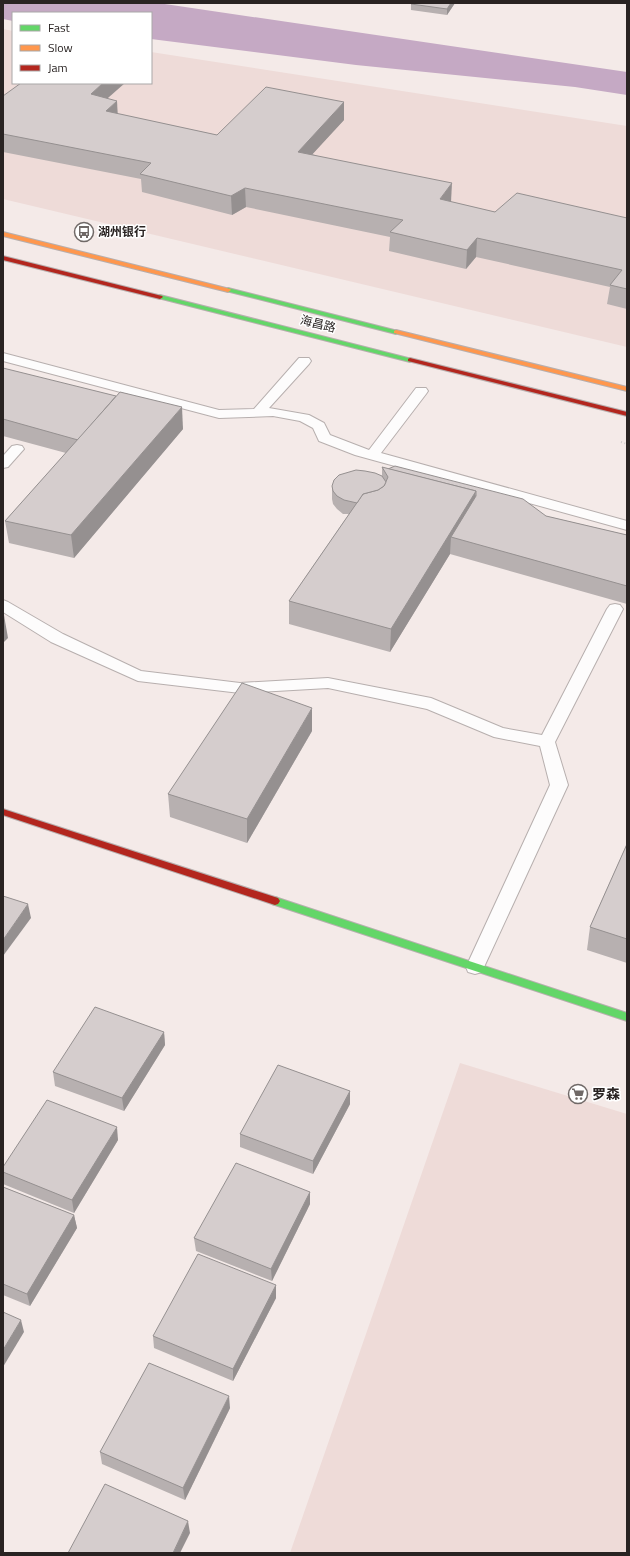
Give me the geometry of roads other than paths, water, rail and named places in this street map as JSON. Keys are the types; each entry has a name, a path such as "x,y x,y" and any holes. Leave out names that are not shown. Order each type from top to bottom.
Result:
{"main road":[{"name":"海昌路","path":"3,234 627,389"},
{"name":"海昌路","path":"3,258 627,414"},
{"path":"3,812 627,1017"}],"lane":[{"path":"3,357 219,414 273,412 304,418 319,426 324,438 372,455 627,526"},
{"path":"257,413 304,360"},
{"path":"372,455 421,390"},
{"path":"3,464 17,449"},
{"path":"3,605 57,638 138,676 240,688 328,683 431,704 500,733 547,742"},
{"path":"475,967 559,785 547,742 614,609"}],"place":[{"name":"湖州银行","path":"84,232"},
{"name":"罗森","path":"578,1094"}]}
